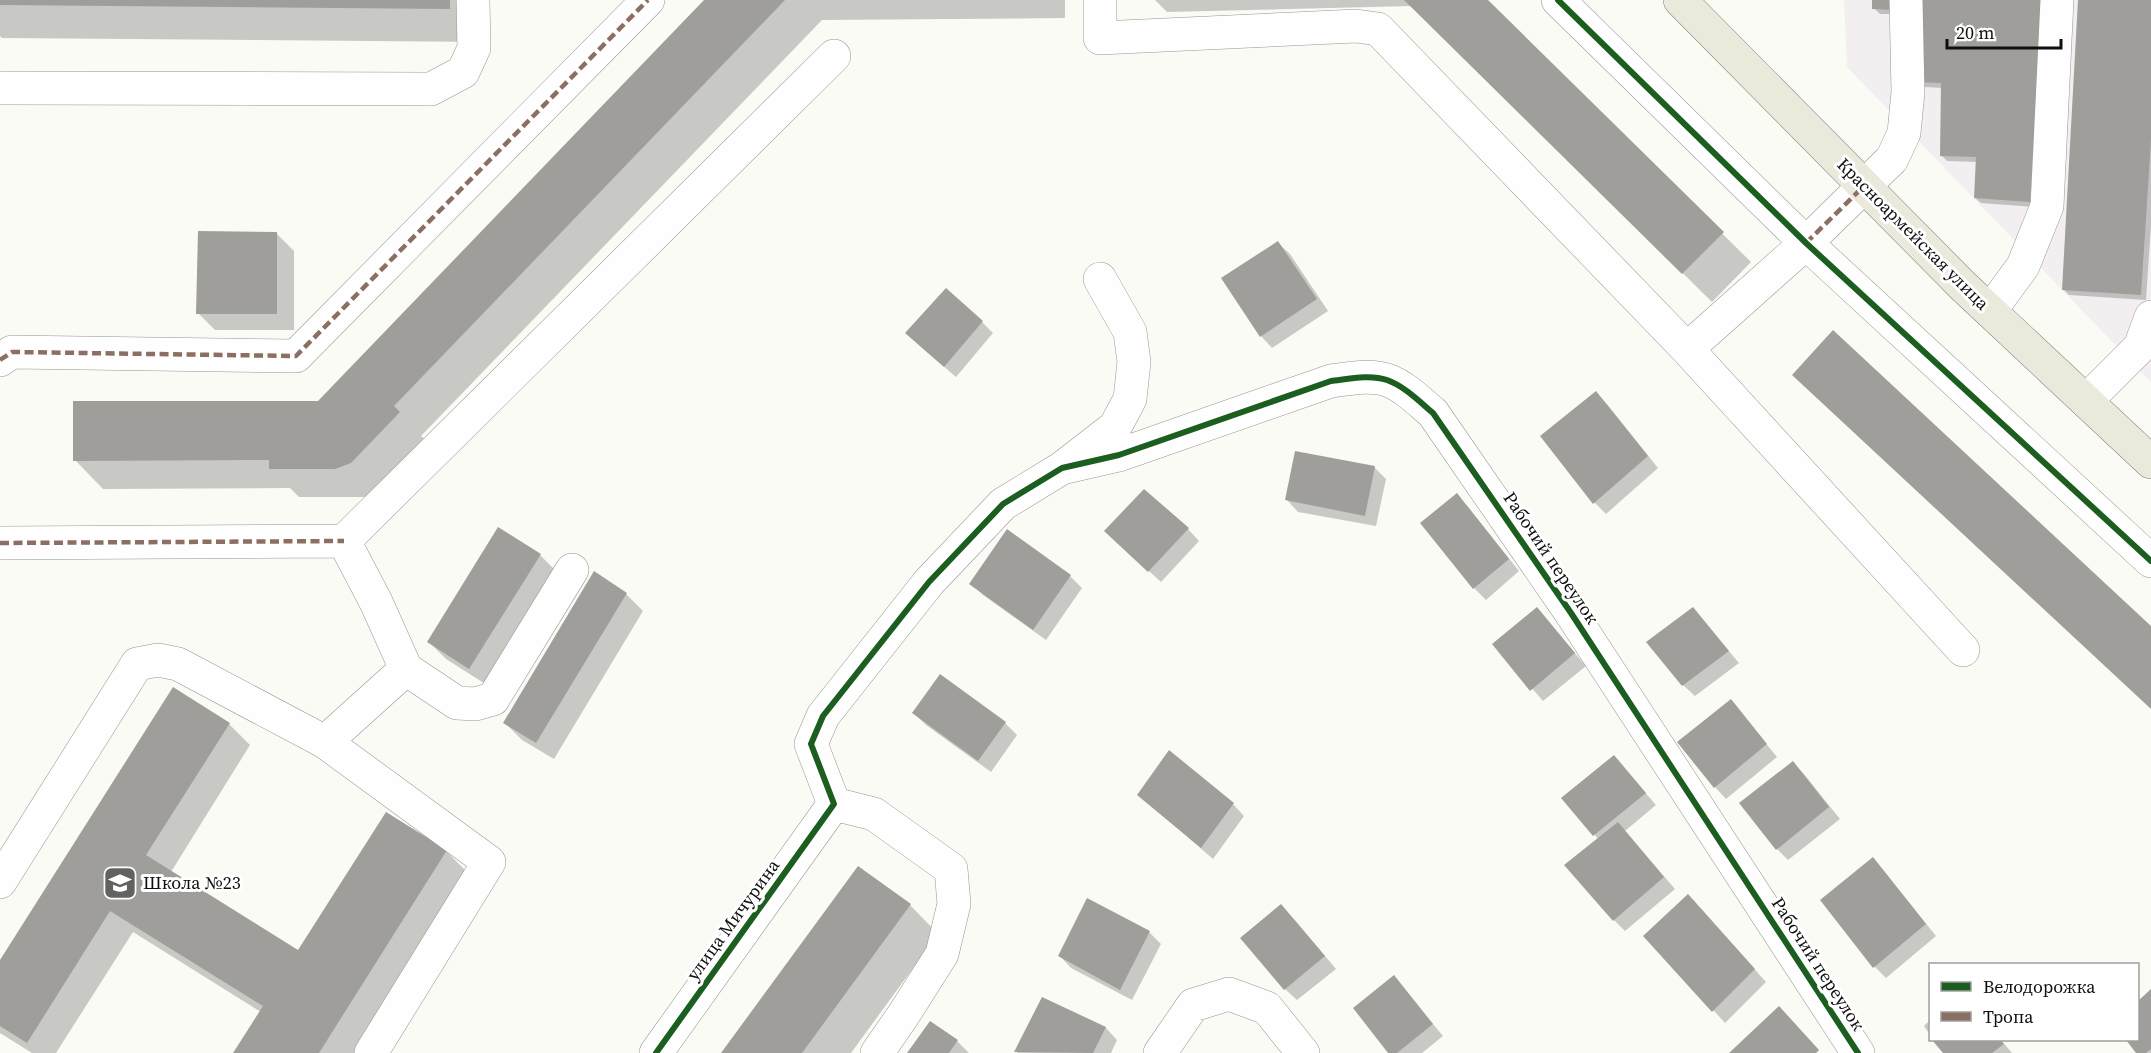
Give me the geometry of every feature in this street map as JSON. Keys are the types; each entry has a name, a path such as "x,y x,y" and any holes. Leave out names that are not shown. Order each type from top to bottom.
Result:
{"main road":[{"name":"Красноармейская улица","path":"1680,0 1990,311 2151,462"}],"street":[{"path":"0,88 431,89 463,72 474,48 473,0"},
{"path":"0,360 12,352 296,356 648,0"},
{"path":"1100,0 1100,38 1356,26 1378,29 1687,349 1963,650"},
{"path":"1558,0 1806,243 2151,561"},
{"path":"1687,349 1806,243 1892,159 1904,133 1908,92 1906,0"},
{"path":"1990,311 2023,266 2047,206 2057,0"},
{"path":"0,543 344,541 834,56"},
{"path":"877,1053 942,954 954,904 951,869 874,814 834,804 812,744 823,716 929,582 1003,504 1062,468 1115,427 1130,399 1134,362 1130,332 1100,279"},
{"path":"2086,401 2140,347 2151,317"},
{"name":"Рабочий переулок","path":"1062,468 1119,455 1331,381 1359,378 1387,380 1409,392 1433,413 1571,613 1857,1053"},
{"path":"344,541 376,602 406,669 457,703 475,704 493,699 572,570"},
{"path":"0,882 137,664 158,660 178,664 325,742 489,862 371,1053"},
{"path":"325,742 406,669"},
{"name":"улица Мичурина","path":"656,1053 834,804"},
{"path":"1160,1053 1193,1005 1229,994 1267,1008 1303,1053"}],"shaded area":[{"path":"1844,0 2151,0 2151,382 1847,67"}],"building":[{"path":"0,0 450,0 450,9 0,5"},
{"path":"704,0 785,0 394,406 400,412 351,463 335,469 269,469 269,460 73,461 73,401 318,401"},
{"path":"1404,0 1488,0 1724,232 1682,274"},
{"path":"1872,0 1895,0 1895,10 1872,9"},
{"path":"1921,0 2042,0 2030,202 1974,198 1976,157 1940,156 1941,83 1918,82"},
{"path":"2078,0 2151,0 2151,140 2141,295 2062,290"},
{"path":"198,231 277,232 277,314 196,314"},
{"path":"1278,241 1317,299 1260,337 1221,278"},
{"path":"946,288 983,321 944,367 905,333"},
{"path":"1833,330 2151,626 2151,709 1792,375"},
{"path":"1596,391 1648,456 1593,504 1540,436"},
{"path":"1295,451 1375,466 1365,516 1285,500"},
{"path":"1144,489 1189,528 1148,572 1104,531"},
{"path":"1457,493 1509,559 1473,589 1420,523"},
{"path":"498,527 541,554 469,669 427,642"},
{"path":"1007,529 1071,575 1033,630 969,584"},
{"path":"594,571 627,593 536,743 503,723"},
{"path":"1537,607 1575,653 1530,691 1492,644"},
{"path":"1693,607 1729,651 1682,686 1646,642"},
{"path":"940,674 1006,722 978,761 912,713"},
{"name":"Школа №23","path":"173,687 230,723 146,855 298,950 386,812 447,850 319,1053 233,1053 263,1006 110,911 27,1043 0,1026 0,960"},
{"path":"1731,699 1767,744 1714,788 1677,742"},
{"path":"1169,750 1234,803 1201,848 1137,795"},
{"path":"1614,755 1646,793 1593,836 1561,798"},
{"path":"1793,761 1829,807 1776,850 1739,803"},
{"path":"1618,822 1664,877 1613,921 1564,865"},
{"path":"1873,857 1926,924 1873,968 1820,900"},
{"path":"858,866 911,904 802,1053 721,1053"},
{"path":"1688,894 1755,969 1712,1012 1643,936"},
{"path":"1087,898 1150,931 1120,990 1058,956"},
{"path":"1281,904 1325,956 1284,990 1240,938"},
{"path":"1394,975 1433,1024 1397,1053 1388,1053 1353,1008"},
{"path":"2151,989 2151,1049 2146,1053 2136,1053 2127,1041 2139,1041 2139,1000"},
{"path":"1042,997 1106,1027 1093,1053 1014,1052"},
{"path":"1779,1006 1819,1050 1816,1053 1729,1053"},
{"path":"930,1021 958,1040 949,1053 907,1053"},
{"path":"1933,1041 2001,1041 2004,1044 1992,1053 1943,1053"}],"marked path":[{"path":"0,360 12,352 296,356 648,0"},
{"path":"1806,243 1864,186"},
{"path":"0,543 344,541"}],"cycle path":[{"path":"1558,0 1806,243 2151,561"},
{"path":"656,1053 834,804 811,744 823,716 929,582 1003,504 1062,468 1119,455 1331,381 1366,377 1380,378 1399,386 1433,413 1571,613 1858,1053"}],"place":[{"name":"Школа №23","path":"120,883"}]}
